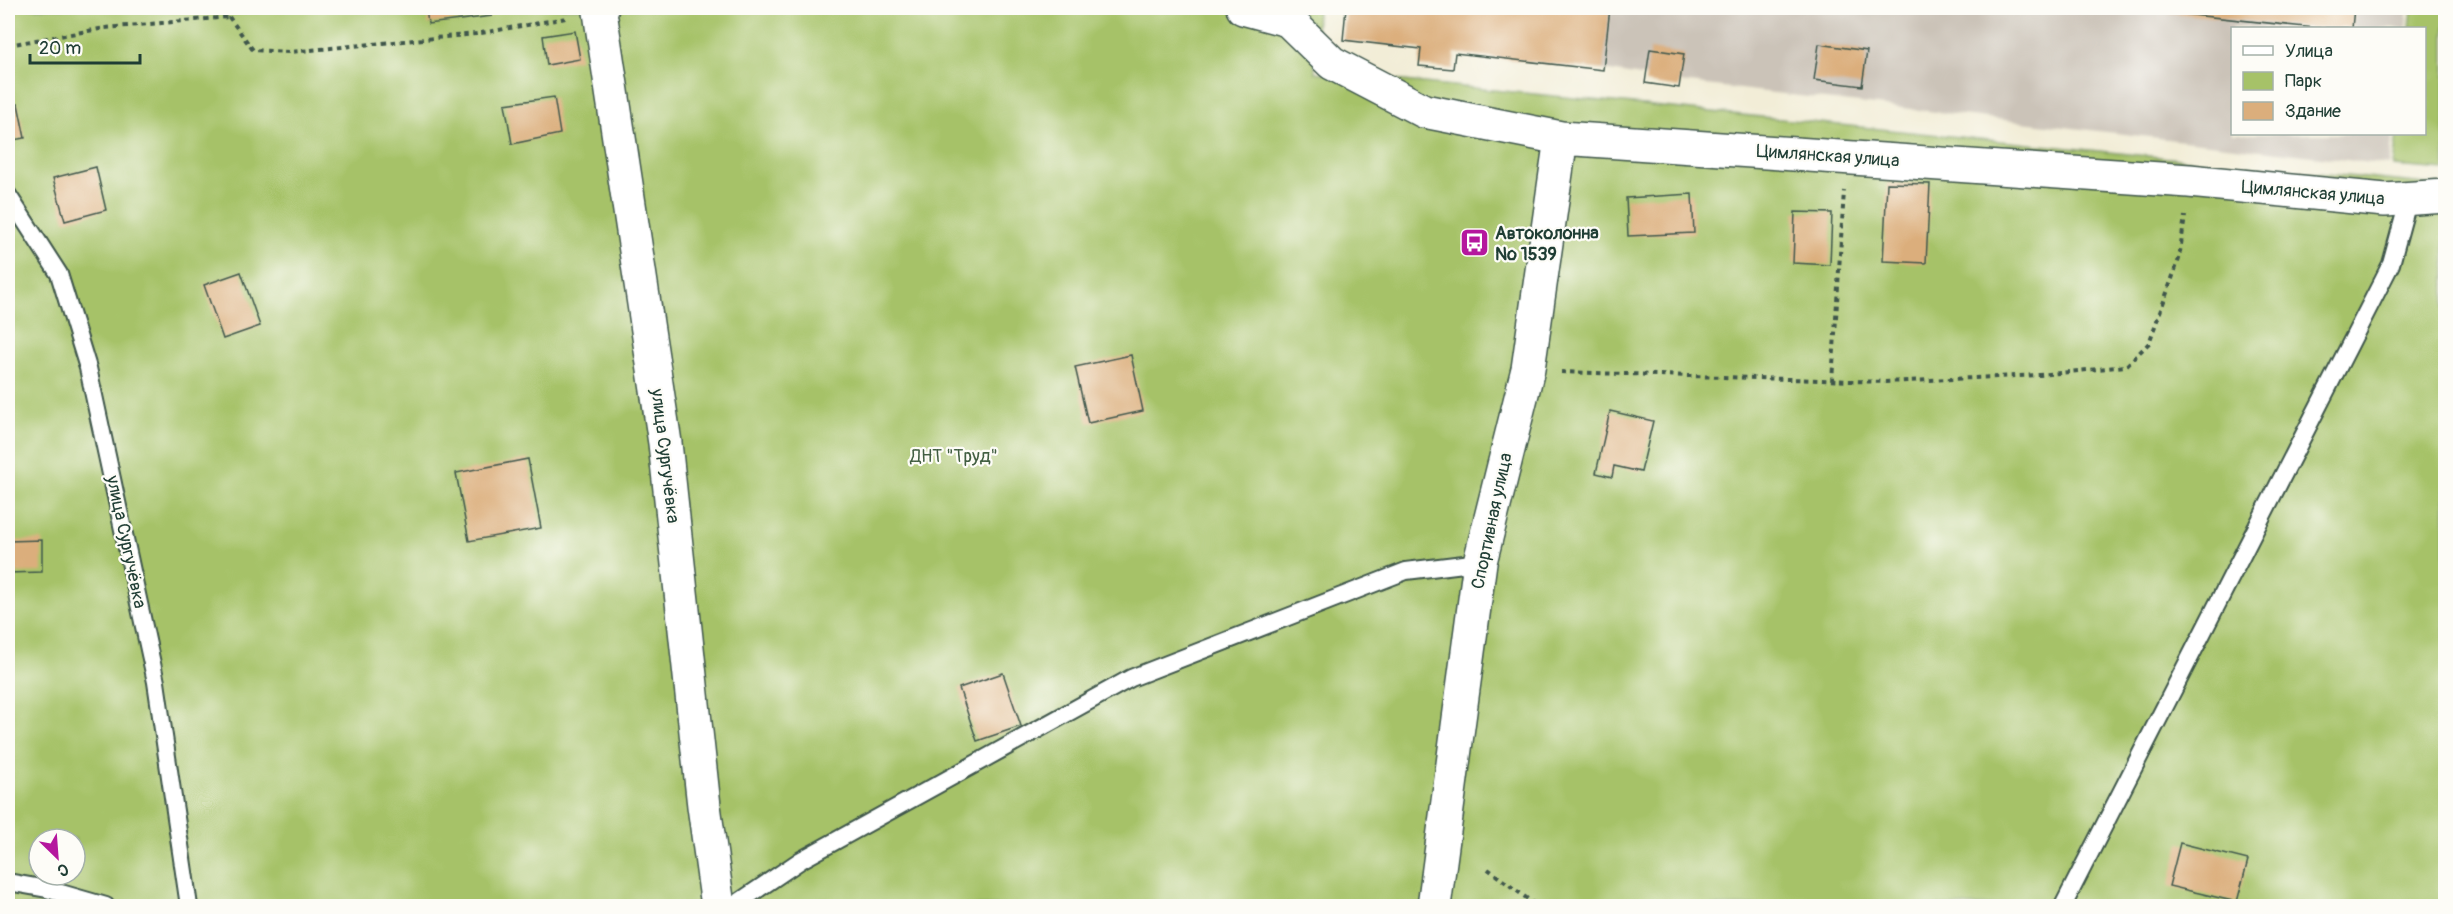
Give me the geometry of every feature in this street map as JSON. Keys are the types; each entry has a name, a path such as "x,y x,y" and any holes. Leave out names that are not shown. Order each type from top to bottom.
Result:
{"street":[{"name":"Цимлянская улица","path":"1243,8 1289,14 1332,63 1424,111 1562,138 2189,181 2385,200 2445,196"},
{"name":"улица Сургучёвка","path":"601,10 665,442 703,794 718,906"},
{"name":"Спортивная улица","path":"1434,906 1480,562 1528,369 1562,138"}],"lane":[{"name":"улица Сургучёвка","path":"8,195 59,274 88,368 156,682 189,906"},
{"path":"2063,906 2391,264 2409,198"},
{"path":"733,906 801,860 1131,678 1406,571 1480,562"},
{"path":"8,882 47,889 106,906"}],"path":[{"path":"228,8 229,17 253,50 290,52 476,34 601,10"},
{"path":"8,45 105,28 229,17"},
{"path":"1832,381 1846,158"},
{"path":"1528,369 1584,374 1886,382 2040,375 2126,366 2149,343 2179,259 2189,181"},
{"path":"1488,869 1538,906"}],"shaded area":[{"path":"1346,8 2408,8 2406,27 2231,27 2231,135 2393,135 2389,165 1343,40"}],"green space":[{"name":"ДНТ \"Труд\"","path":"8,8 1317,8 1315,72 2445,186 2445,906 8,906"},
{"path":"2412,8 2445,8 2445,170 2393,166 2397,135 2426,135 2426,27 2410,27"}],"building":[{"path":"148,8 167,8 167,9 149,11"},
{"path":"426,8 491,8 492,16 428,24"},
{"path":"1346,8 1610,8 1603,70 1455,53 1453,69 1419,66 1421,49 1343,40"},
{"path":"2127,8 2354,8 2352,27 2306,27"},
{"path":"575,31 580,59 547,65 543,36"},
{"path":"1819,44 1867,51 1862,86 1814,80"},
{"path":"1650,49 1684,54 1679,88 1645,83"},
{"path":"554,97 560,134 512,144 505,104"},
{"path":"18,104 25,138 13,140 12,133 8,134 8,106"},
{"path":"96,167 106,210 65,221 53,178"},
{"path":"1887,183 1930,184 1926,263 1883,261"},
{"path":"1692,194 1694,233 1628,236 1626,198"},
{"path":"1795,212 1832,213 1830,265 1793,263"},
{"path":"241,272 260,326 223,339 204,285"},
{"path":"1131,355 1143,411 1088,423 1075,367"},
{"path":"1610,411 1653,421 1641,472 1614,466 1612,477 1596,473"},
{"path":"528,459 541,528 469,541 456,473"},
{"path":"42,540 42,572 8,573 8,541"},
{"path":"1003,673 1021,726 977,741 959,688"},
{"path":"2180,843 2248,860 2237,902 2169,886"}],"place":[{"name":"Автоколонна № 1539","path":"1474,243"}]}
